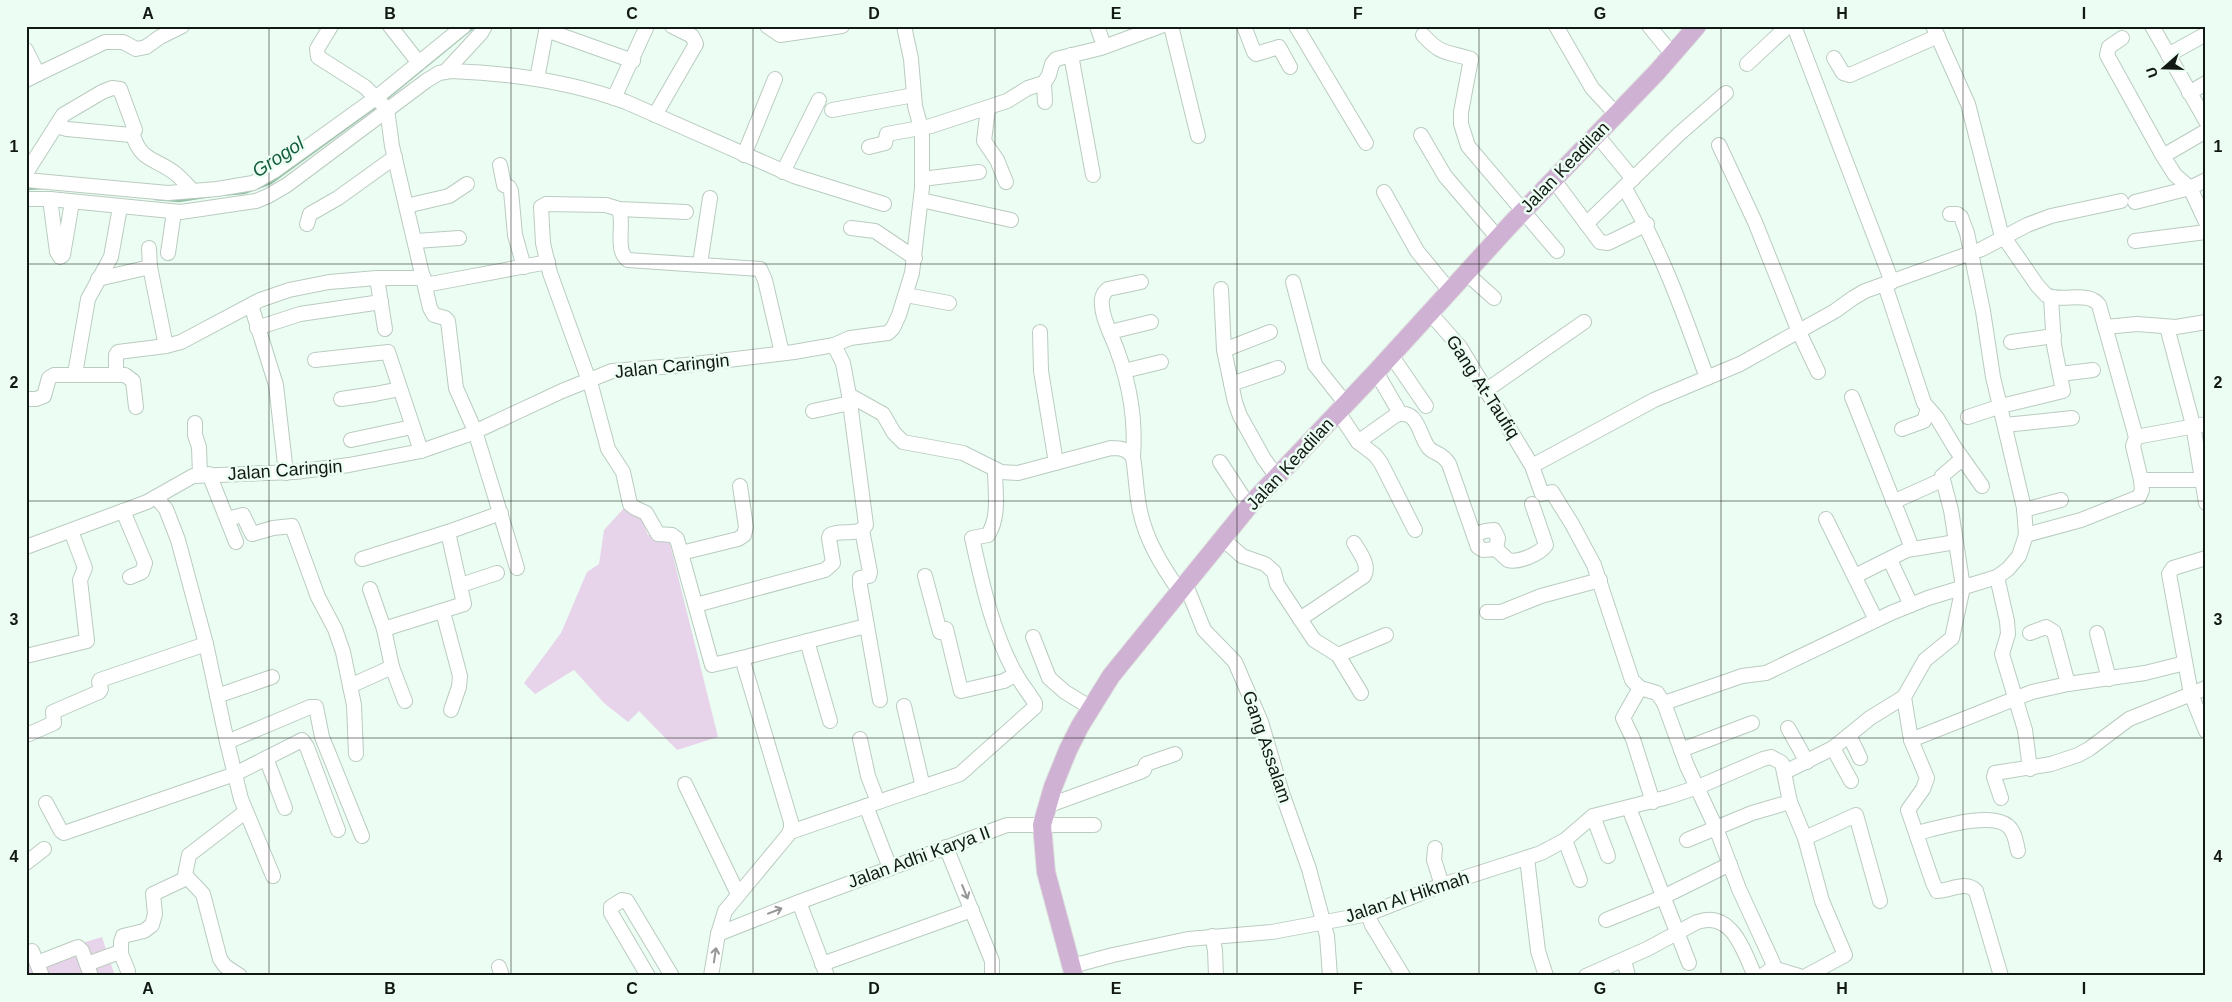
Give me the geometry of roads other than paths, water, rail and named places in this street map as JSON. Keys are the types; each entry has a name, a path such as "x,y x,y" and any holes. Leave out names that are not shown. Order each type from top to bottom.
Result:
{"main road":[{"name":"Jalan Keadilan","path":"1073,971 1046,872 1042,825 1068,750 1091,708 1131,648 1183,589 1274,473 1342,408 1429,312 1446,288 1466,273 1596,134 1609,107 1672,54 1696,26"}],"street":[{"path":"26,50 34,77 105,42 123,42 136,49 146,47 160,37 182,26"},
{"path":"331,26 317,49 318,57 358,81 382,103 433,314 448,321 456,388 475,431 517,568"},
{"path":"390,26 419,63"},
{"path":"26,199 50,199 174,212 247,203 268,196 313,166 382,103 419,63 464,26"},
{"path":"26,180 158,192 194,192 240,186 259,180 382,103 446,71 481,33 485,26"},
{"path":"614,98 633,61 647,26"},
{"path":"654,115 696,44 692,36 672,26"},
{"path":"767,26 780,35 842,26"},
{"path":"904,26 920,129 922,179 915,258 906,295 949,303"},
{"path":"1097,26 1104,46"},
{"path":"1045,102 1044,83 1054,60 1104,46 1161,26"},
{"path":"1171,26 1198,136"},
{"path":"1244,26 1256,54 1279,48 1290,67"},
{"path":"1296,26 1366,143"},
{"path":"1556,26 1592,88 1609,107"},
{"path":"1794,26 1888,283 1921,394 1928,408 1937,418 1962,459 1982,486"},
{"path":"2152,26 2206,121"},
{"path":"537,79 547,28 633,61"},
{"path":"1747,64 1780,29"},
{"path":"1834,58 1843,73 1850,74 1935,31 1968,104 2003,238 2037,285 2051,298 2094,300 2099,305 2136,437 2133,446 2141,480 2142,490 2140,497 2081,520 2026,535"},
{"path":"1654,33 1672,54"},
{"path":"2168,55 2206,34"},
{"path":"1423,35 1441,52 1471,59 1461,112 1464,135 1468,146 1557,251"},
{"path":"2122,38 2109,47 2108,55 2163,156 2175,175 2190,188 2206,222"},
{"path":"1071,55 1093,175"},
{"path":"446,71 537,79 586,88 654,115 783,172 884,204"},
{"path":"744,155 776,79"},
{"path":"869,147 885,143 887,134 920,129 988,108 1012,99 1028,88 1044,83"},
{"path":"2189,92 2206,83"},
{"path":"26,173 63,115 102,92 116,87 123,93 135,130 133,134 137,147 144,156 177,174 194,192"},
{"path":"1586,224 1679,134 1726,93"},
{"path":"832,110 914,95"},
{"path":"783,172 819,100"},
{"path":"988,108 984,141 997,160 1006,182"},
{"path":"57,126 67,129 133,134"},
{"path":"2163,156 2206,131"},
{"path":"1596,134 1629,183 1676,293 1707,378"},
{"path":"1421,135 1445,176 1498,238"},
{"path":"1719,145 1755,222 1799,332 1818,372"},
{"path":"307,224 309,214 338,198 395,157"},
{"path":"500,164 504,185 509,186 514,235 524,268"},
{"path":"922,179 979,172"},
{"path":"1553,179 1600,242 1604,243 1647,224"},
{"path":"1532,466 1650,402 1707,378 1799,332 1835,312 1858,294 1970,254 2027,225 2051,216 2190,188 2206,180"},
{"path":"406,206 449,196 467,184"},
{"path":"1384,192 1416,251 1446,288"},
{"path":"700,264 710,198"},
{"path":"50,199 57,252 60,257 63,255 72,202"},
{"path":"921,200 1011,220"},
{"path":"686,212 619,209 606,205 542,205 543,243 548,262 561,305 589,380 608,450 623,472 630,504 646,513 658,534 675,536 712,665 866,626"},
{"path":"75,374 88,299 114,248 120,207"},
{"path":"619,209 622,216 621,249 625,258 634,261 753,268 763,272 782,354"},
{"path":"168,253 174,212"},
{"path":"1664,703 1742,676 1766,673 1911,605 1997,577 2008,569 2019,556 2026,535 2024,510 1993,376 1983,311 1964,223 1957,214 1950,214"},
{"path":"851,228 874,231 915,258"},
{"path":"2134,241 2206,232"},
{"path":"416,241 459,238"},
{"path":"149,248 150,268 166,346"},
{"path":"116,375 116,356 118,352 166,346 181,342 270,296 311,284 377,278 424,282 524,268 548,262"},
{"path":"98,279 150,268"},
{"path":"1466,273 1494,298"},
{"path":"377,278 385,329"},
{"path":"1142,282 1116,286 1104,292 1102,306 1124,371 1133,410 1133,456 1140,512 1147,535 1158,557 1183,589"},
{"path":"1293,282 1315,364 1342,408 1358,442 1375,455 1381,463 1414,530"},
{"path":"1220,289 1224,350 1240,416 1274,473"},
{"name":"Jalan Caringin","path":"26,547 156,497 187,478 204,474 286,473 350,465 421,451 475,431 589,380 622,369 686,365 782,354 834,345 850,338 888,333 893,328 906,295"},
{"path":"1968,417 2000,406 2062,392 2051,298"},
{"path":"258,328 300,314 381,302"},
{"path":"251,305 276,385 286,473"},
{"name":"Gang At-Taufiq","path":"1429,312 1456,342 1532,466 1542,494 1552,492 1588,552 1600,580"},
{"path":"1110,332 1150,322"},
{"path":"1485,390 1584,322"},
{"path":"2105,327 2146,324 2167,327 2206,322"},
{"path":"2167,327 2199,424 2202,451 2201,480 2206,503"},
{"path":"1040,332 1041,371 1056,463"},
{"path":"1224,350 1270,332"},
{"path":"2011,342 2054,336"},
{"path":"696,606 825,570 832,563 830,535 862,530 866,525 849,399 842,360 834,345"},
{"path":"315,360 388,352 421,451"},
{"path":"1391,354 1426,406"},
{"path":"1124,371 1161,362"},
{"path":"1231,384 1278,368"},
{"path":"2060,374 2094,370"},
{"path":"26,399 36,399 44,396 51,376 75,374 126,375 132,378 136,407"},
{"path":"1374,374 1398,414 1416,420 1429,448 1443,456 1449,464 1474,535 1485,530 1494,530 1498,538 1496,549 1505,558 1514,561 1544,548 1545,543 1532,504"},
{"path":"341,399 400,388"},
{"path":"1852,397 1912,548"},
{"path":"813,410 849,399 883,414 894,432 903,442 962,453 994,470 1018,473 1111,448 1124,449 1133,456"},
{"path":"1902,429 1924,421 1928,408"},
{"path":"1358,442 1398,414"},
{"path":"2005,424 2072,418"},
{"path":"195,423 195,435 204,474 236,542"},
{"path":"2136,437 2199,424"},
{"path":"351,440 412,427"},
{"path":"1806,976 1845,955 1822,901 1805,838 1790,802 1785,772 1833,748 1870,718 1904,697 1926,660 1952,638 1963,587 1951,510 1942,480 1944,473 1962,459"},
{"path":"1220,462 1249,506"},
{"path":"711,976 718,934 725,911 790,832 953,777 966,770 1035,707 1035,703 1016,674 989,606 972,538 988,535 993,527 996,517 994,470"},
{"path":"1893,502 1942,480"},
{"path":"2141,480 2201,480"},
{"path":"681,553 738,539 744,535 746,527 740,486"},
{"path":"156,497 166,509 178,540 206,644 227,742 245,812 273,876"},
{"path":"2024,510 2061,500"},
{"path":"123,511 146,563 142,572 130,577"},
{"path":"362,559 501,513"},
{"path":"226,519 243,515 252,534 273,528 292,526 303,551 318,597 340,640 354,705 356,754"},
{"path":"1826,519 1876,620"},
{"path":"862,530 870,566 869,576 859,580 880,700"},
{"path":"26,656 87,641 80,580 85,568 71,531"},
{"path":"384,629 464,604 448,532"},
{"path":"1223,539 1242,556 1270,567 1274,572 1277,584 1314,640 1338,654 1362,694"},
{"path":"1855,576 1912,548 1956,542"},
{"path":"1300,618 1364,576 1367,570 1366,564 1354,543"},
{"path":"2206,558 2173,568 2169,572 2191,694 2206,730"},
{"path":"1890,560 1911,605"},
{"path":"461,585 497,573"},
{"path":"926,576 940,632 946,629 961,691 1004,681 1016,674"},
{"path":"1997,577 2008,634 2002,654 2025,730 2030,768"},
{"path":"1487,612 1501,612 1541,596 1600,580 1629,674 1634,684 1640,688 1658,693 1664,703 1681,750 1716,828 1739,889 1774,962 1767,972 1799,976"},
{"path":"370,589 384,629 392,667 405,701"},
{"name":"Gang Assalam","path":"1183,589 1204,630 1230,655 1248,687 1261,722 1282,793 1302,845 1327,936 1330,976"},
{"path":"443,612 460,676 459,687 452,710"},
{"path":"2030,633 2046,627 2054,632 2068,684"},
{"path":"2098,633 2109,679"},
{"path":"1338,654 1386,635"},
{"path":"1033,637 1049,678 1065,692 1091,708"},
{"path":"807,641 830,721"},
{"path":"29,734 54,723 53,712 99,692 101,689 100,680 206,644"},
{"path":"742,658 790,816 790,832"},
{"path":"1911,740 2015,698 2068,684 2109,679 2185,663"},
{"path":"350,686 392,667"},
{"path":"217,696 272,677"},
{"path":"1640,688 1623,718 1633,739 1653,802"},
{"path":"2001,798 1994,774 2063,761 2078,755 2129,719 2206,688"},
{"path":"1904,697 1911,740 1926,778 1923,789 1908,810 1936,890 1940,891 1966,886 1972,887 1976,891 2001,976"},
{"path":"904,706 923,787"},
{"path":"227,742 310,707 316,707 322,738 362,836"},
{"path":"1681,750 1752,723"},
{"path":"1788,728 1807,762"},
{"path":"1849,735 1860,758"},
{"path":"860,739 872,804 890,868"},
{"path":"46,802 61,832 64,832 235,774 294,743 304,741 338,830"},
{"path":"1833,748 1850,781"},
{"path":"1047,806 1140,772 1144,770 1146,764 1175,754"},
{"name":"Jalan Al Hikmah","path":"1073,971 1138,949 1212,936 1272,932 1368,914 1442,885 1527,858 1566,840 1593,816 1653,802 1698,787 1752,763 1771,757 1782,764 1785,772"},
{"path":"266,758 285,808"},
{"path":"685,784 738,894"},
{"path":"1687,840 1752,813 1790,802"},
{"path":"1629,808 1689,963"},
{"path":"240,976 225,966 220,959 203,894 186,878 186,865 189,855 245,812"},
{"path":"1805,838 1856,815 1880,901"},
{"path":"1593,816 1608,856"},
{"path":"1917,833 1962,823 1993,820 2001,822 2010,828 2013,832 2018,851"},
{"name":"Jalan Adhi Karya II","path":"718,934 946,847 1012,824 1094,825"},
{"path":"1566,840 1580,880"},
{"path":"946,847 995,973"},
{"path":"1435,848 1434,864 1442,885"},
{"path":"26,863 44,849"},
{"path":"1527,858 1538,951 1546,976"},
{"path":"1606,920 1663,897 1730,864"},
{"path":"128,971 121,954 123,936 144,932 152,925 155,914 152,894 186,878"},
{"path":"648,976 611,913 610,908 622,900 627,901 672,976"},
{"path":"799,902 825,970 972,910"},
{"path":"725,911 749,921"},
{"path":"1368,914 1372,925 1403,976"},
{"path":"1586,976 1624,960 1708,918 1721,922 1734,933 1755,976"},
{"path":"1212,936 1216,950 1216,976"},
{"path":"37,963 78,947 82,951 89,970 114,953 121,954"},
{"path":"1624,960 1628,976"}],"waterway":[{"name":"Grogol","path":"385,100 475,26"},
{"name":"Grogol","path":"219,195 244,193 271,183 377,106"},
{"name":"Grogol","path":"26,189 43,188"},
{"name":"Grogol","path":"155,199 179,201 211,196"}]}
